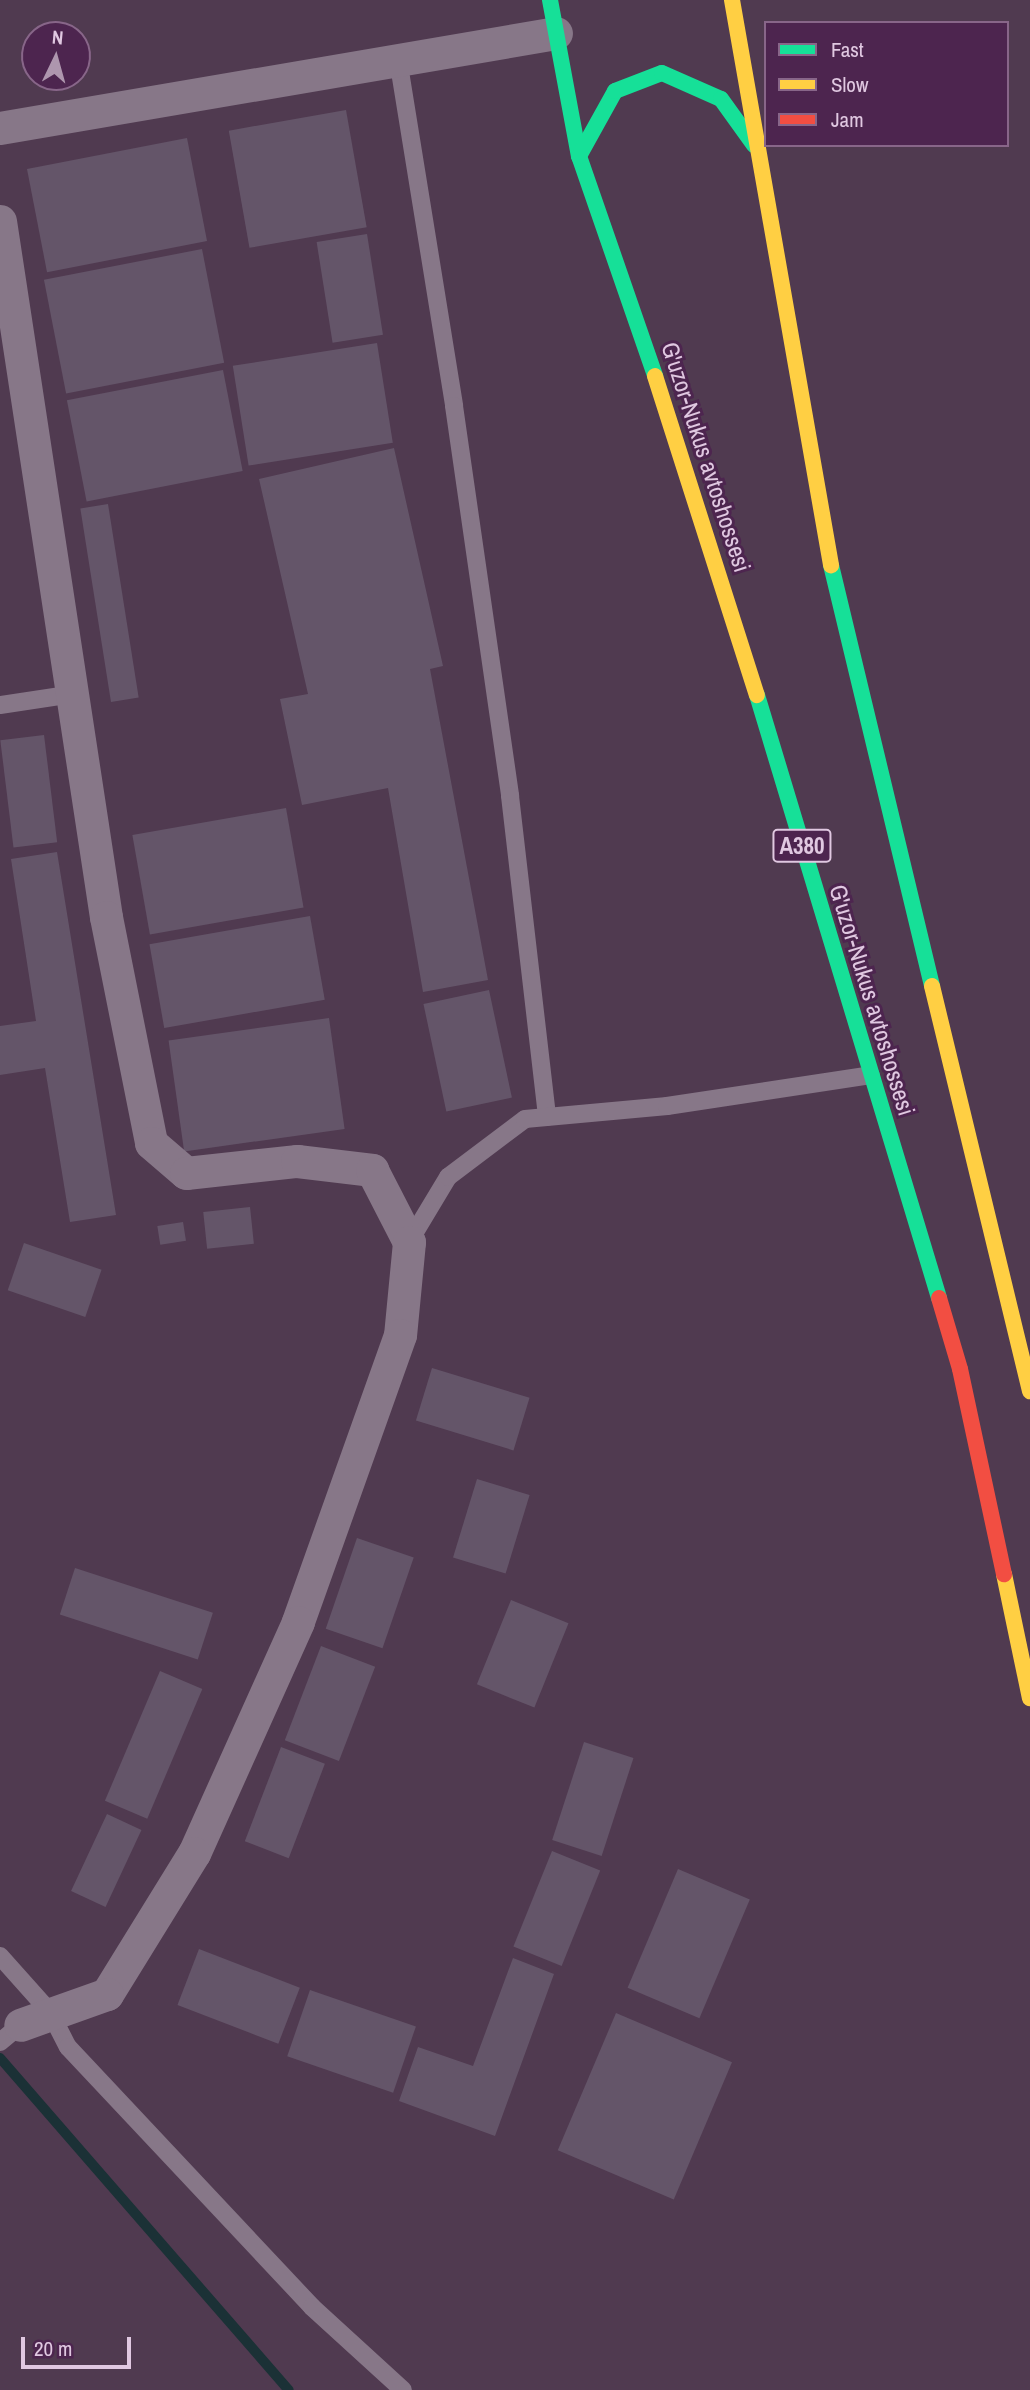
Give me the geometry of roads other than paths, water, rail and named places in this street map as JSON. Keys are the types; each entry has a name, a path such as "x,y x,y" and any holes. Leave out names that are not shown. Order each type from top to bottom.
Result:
{"highway":[{"name":"G'uzor-Nukus avtoshossesi","path":"550,0 579,156 700,506 960,1369 1030,1698"},
{"path":"732,0 836,593 1030,1391"},
{"path":"579,156 615,91 662,73 721,99 759,152"}],"street":[{"path":"0,128 556,33"},
{"path":"0,221 106,917 151,1143 186,1173 297,1161 372,1170 409,1242 395,1348 298,1622 194,1853 107,1994 50,2012 10,2033"}],"lane":[{"path":"398,59 454,406 508,783 547,1117"},
{"path":"0,705 74,694"},
{"path":"409,1242 448,1177 524,1119 667,1106 871,1075"},
{"path":"0,1956 50,2012 68,2047 312,2306 403,2390"}],"waterway":[{"path":"0,2058 289,2390"}]}
